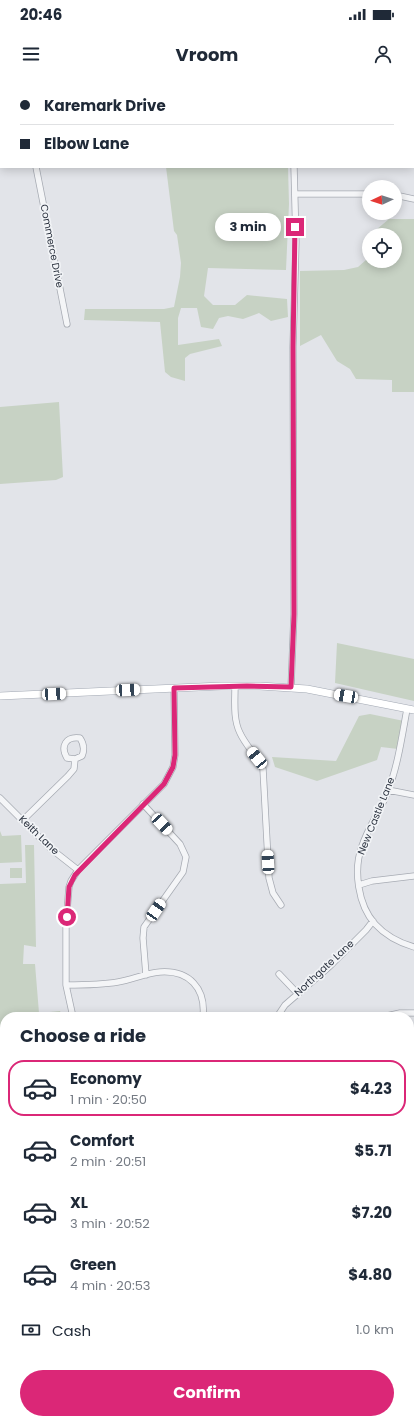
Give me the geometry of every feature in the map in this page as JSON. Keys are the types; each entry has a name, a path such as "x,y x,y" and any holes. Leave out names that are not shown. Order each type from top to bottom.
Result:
{"main road":[{"path":"0,696 235,686 291,687 410,709"}],"street":[{"name":"Commerce Drive","path":"36,168 67,324"},
{"path":"291,687 294,614 294,168"},
{"path":"295,194 362,194"},
{"path":"402,196 414,199"},
{"path":"235,686 235,710 238,728 263,770 269,878 274,893 281,905"},
{"path":"72,1012 66,985 67,902 71,881 78,870 164,784 173,767 175,755 174,688"},
{"name":"New Castle Lane","path":"410,709 388,790 361,847 358,863 359,885 364,902 373,921 387,934 401,943 414,948"},
{"path":"23,820 68,776 74,768 75,759"},
{"path":"388,790 414,795"},
{"name":"Keith Lane","path":"0,798 50,848 78,870"},
{"path":"143,804 180,844 186,857 183,872 144,927 143,938 146,975"},
{"path":"359,885 372,881 414,876"},
{"name":"Northgate Lane","path":"280,1012 285,1005 330,966 373,921"},
{"path":"66,985 95,985 120,982 159,972 172,972 182,974 199,988 202,999 203,1012"},
{"path":"279,974 298,994"}],"green space":[{"path":"166,168 288,168 289,204 286,270 208,268 204,296 213,305 235,305 247,295 287,299 288,317 271,321 259,313 243,319 228,316 219,318 213,329 201,327 197,308 181,308 178,318 178,345 219,339 222,346 190,354 185,358 185,381 171,377 165,372 160,322 84,320 85,309 164,309 174,307 180,277 181,263 177,235 174,231"},
{"path":"414,219 414,392 392,392 392,380 356,379 350,369 337,361 321,335 300,346 300,271 344,270 358,267 362,264 362,268 402,268 402,228 378,228 388,220"},
{"path":"59,402 63,477 56,480 0,484 0,407"},
{"path":"337,643 414,659 414,701 335,683"},
{"path":"370,714 404,721 398,749 381,747 377,760 317,781 275,767 272,757 336,761 359,716"},
{"path":"0,831 2,836 21,835 22,862 0,863"},
{"path":"25,845 34,845 36,947 24,945 23,964 35,964 39,1012 0,1012 0,884 26,883"},
{"path":"10,868 22,868 22,878 10,878"}],"route":[{"path":"67,917 69,887 75,875 83,865 164,784 173,767 175,755 174,688 221,686 291,687 294,614 293,347 295,227"}]}
